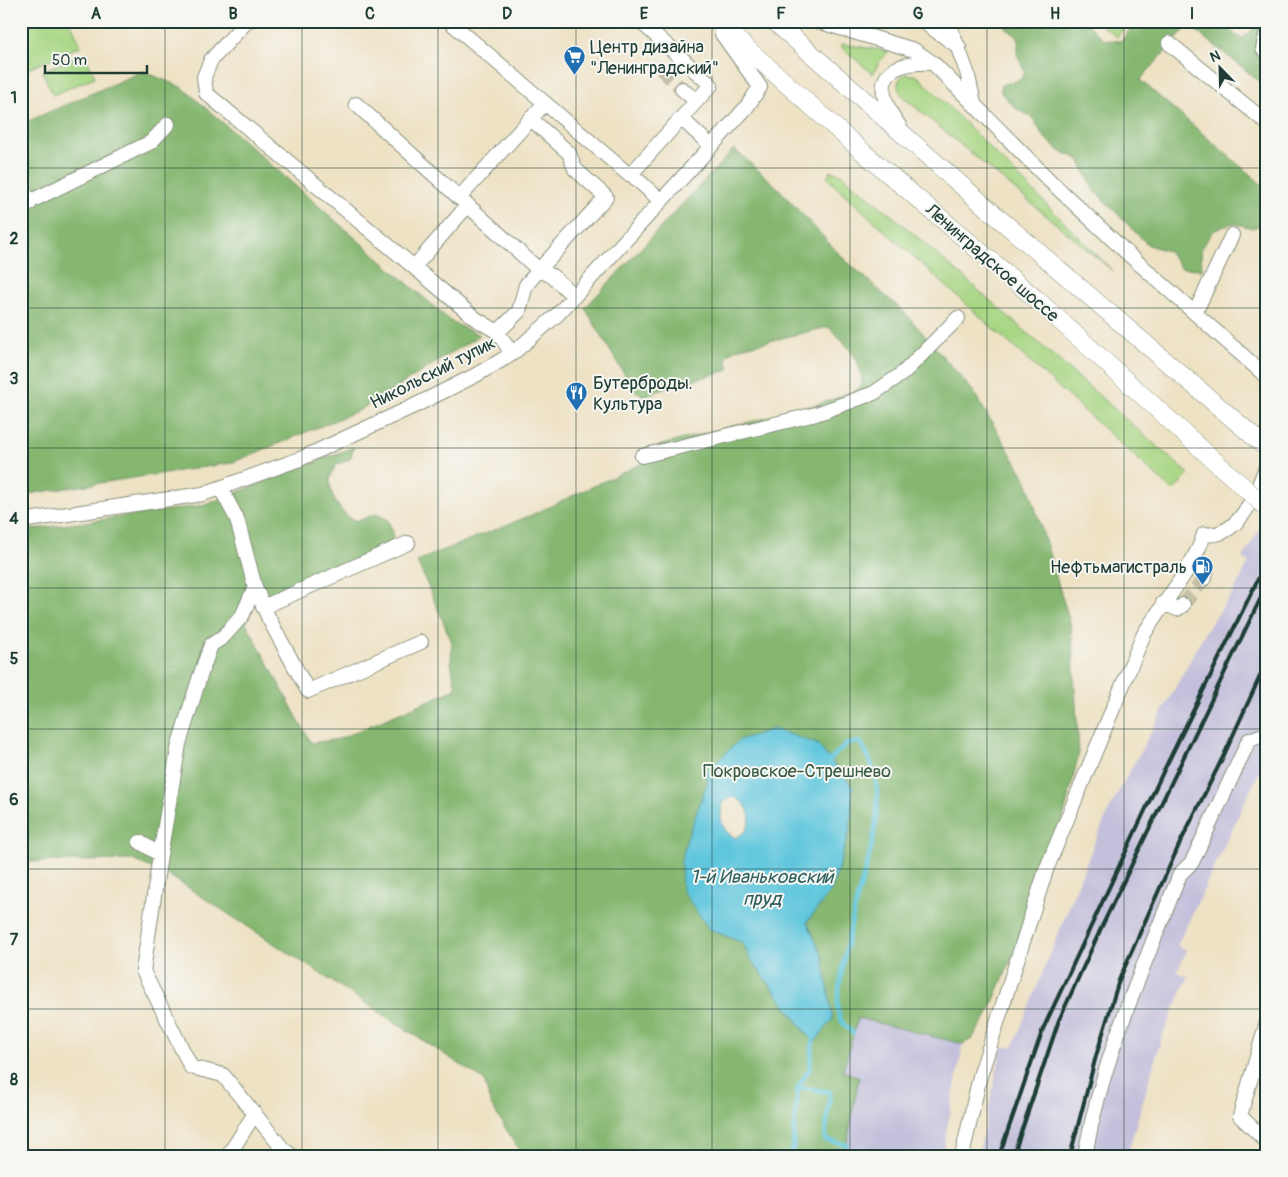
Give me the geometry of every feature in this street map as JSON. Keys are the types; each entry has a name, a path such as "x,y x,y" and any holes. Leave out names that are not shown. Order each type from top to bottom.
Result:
{"main road":[{"name":"Ленинградское шоссе","path":"714,21 864,154 1036,299 1267,508"},
{"path":"774,21 911,142 1267,448"}],"street":[{"path":"246,21 211,60 204,77 206,93 476,319 498,332 512,354"},
{"path":"449,21 661,201"},
{"path":"631,174 711,86 640,21"},
{"name":"Никольский тупик","path":"21,521 203,494 221,489 300,459 414,406 512,354 558,314 746,108 760,87 714,21"},
{"path":"817,21 914,50 933,63 1058,188 1267,377"},
{"path":"922,21 959,47"},
{"path":"948,21 959,47 974,103"},
{"path":"1267,31 1262,49 1267,53"},
{"path":"1169,43 1267,123"},
{"path":"911,142 893,117 884,97 887,77 900,65 912,62 933,63"},
{"path":"682,89 696,101"},
{"path":"414,268 464,202 545,103"},
{"path":"356,104 539,270 552,276 574,296"},
{"path":"681,118 712,146"},
{"path":"498,332 519,311 526,285 606,198 574,169 569,153 531,119"},
{"path":"21,185 26,205 151,142 168,124"},
{"path":"1194,313 1232,234"},
{"path":"642,456 816,414 874,393 903,373 958,318"},
{"path":"962,1156 980,1076 1046,870 1143,636 1163,603 1199,552 1204,534 1210,535 1224,530 1246,510 1258,489 1267,465"},
{"path":"221,489 237,519 255,587 263,606 308,691 421,642"},
{"path":"263,606 408,544"},
{"path":"1194,558 1206,571 1205,578"},
{"path":"255,587 242,616 223,637 211,645 179,744 143,971 191,1067 223,1075 283,1149 292,1156"},
{"path":"1163,603 1177,609 1183,605"},
{"path":"1085,1156 1090,1129 1121,1023 1180,874 1192,862 1250,740 1263,735 1267,737"},
{"path":"140,842 160,855"},
{"path":"1267,1022 1240,1116 1267,1142"},
{"path":"228,1156 255,1113"}],"shaded area":[{"path":"1267,515 1267,755 1177,946 1187,950 1177,972 1188,977 1161,1039 1127,1156 978,1156 1002,1047 1013,1047 1095,841 1114,800 1206,631 1236,588 1249,562 1243,558"},
{"path":"858,1018 963,1044 942,1156 845,1156 859,1077 843,1071"}],"green space":[{"path":"21,21 70,21 81,46 21,72"},
{"path":"979,21 1081,21 1089,25 1104,40 1121,41 1137,21 1220,21 1237,36 1243,38 1262,22 1267,26 1267,87 1189,25 1140,80 1267,189 1267,222 1253,228 1232,223 1213,231 1201,249 1202,269 1181,268 1168,251 1148,245 1093,189 1079,159 1060,151 1043,136 1033,118 1015,108 1001,93 1001,85 1020,80 1025,73 1017,54 1019,39 1001,23 979,24"},
{"path":"1096,21 1129,21 1129,22 1117,37"},
{"path":"842,44 889,51 880,61 873,74 840,46"},
{"path":"84,53 95,77 53,95 42,71"},
{"path":"143,71 183,88 453,323 480,335 360,410 231,463 21,495 21,121 24,123"},
{"path":"905,74 915,75 921,79 1113,271 903,97 899,91 898,82"},
{"name":"Покровское-Стрешнево","path":"734,149 775,185 842,257 905,313 973,391 1027,481 1071,626 1079,753 1064,815 1013,955 988,1014 972,1039 963,1044 858,1018 843,1071 859,1077 845,1156 523,1156 491,1105 484,1080 170,876 133,860 24,862 21,875 21,531 205,505 354,447 350,459 336,465 330,482 331,491 339,507 352,519 357,521 376,514 387,519 393,532 392,545 284,588 239,610 311,743 339,739 456,689 451,663 452,642 417,561 534,514 645,462 661,445 815,405 854,392 862,385 859,367 852,353 828,327 736,349 726,357 729,370 665,388 645,397 633,389 585,308","holes":["708,781 850,830 831,891 807,922 823,957 813,1043 749,957 743,943 709,929 687,839"]},
{"path":"831,171 841,174 908,229 1189,474 1173,491 833,184 827,176"}],"water":[{"name":"1-й Иваньковский пруд","path":"774,729 817,744 853,787 850,830 831,891 807,922 823,957 833,1019 814,1043 749,957 743,943 709,929 682,890 681,862 687,839 708,781 707,771 739,740","holes":["733,797 738,799 748,810 750,820 746,830 736,838 724,828 721,813 722,802"]}],"waterway":[{"path":"826,764 846,744 860,742 870,761 876,781 876,821 850,931 838,1000 838,1012 842,1022 853,1033"},
{"path":"792,1156 798,1087 810,1068 813,1039"},
{"path":"798,1087 830,1092 825,1140 847,1145"}],"tunnel":[{"path":"661,69 682,89"},
{"path":"1183,605 1205,578"}],"railway":[{"path":"999,1156 1043,1029 1163,772 1267,561"},
{"path":"1013,1156 1059,1020 1103,924 1267,585"},
{"path":"1070,1156 1096,1056 1119,980 1179,845 1224,755 1267,661"}],"place":[{"name":"Центр дизайна \"Ленинградский\"","path":"574,76"},
{"name":"Бутерброды. Культура","path":"577,412"},
{"name":"Нефтьмагистраль","path":"1203,586"}]}
